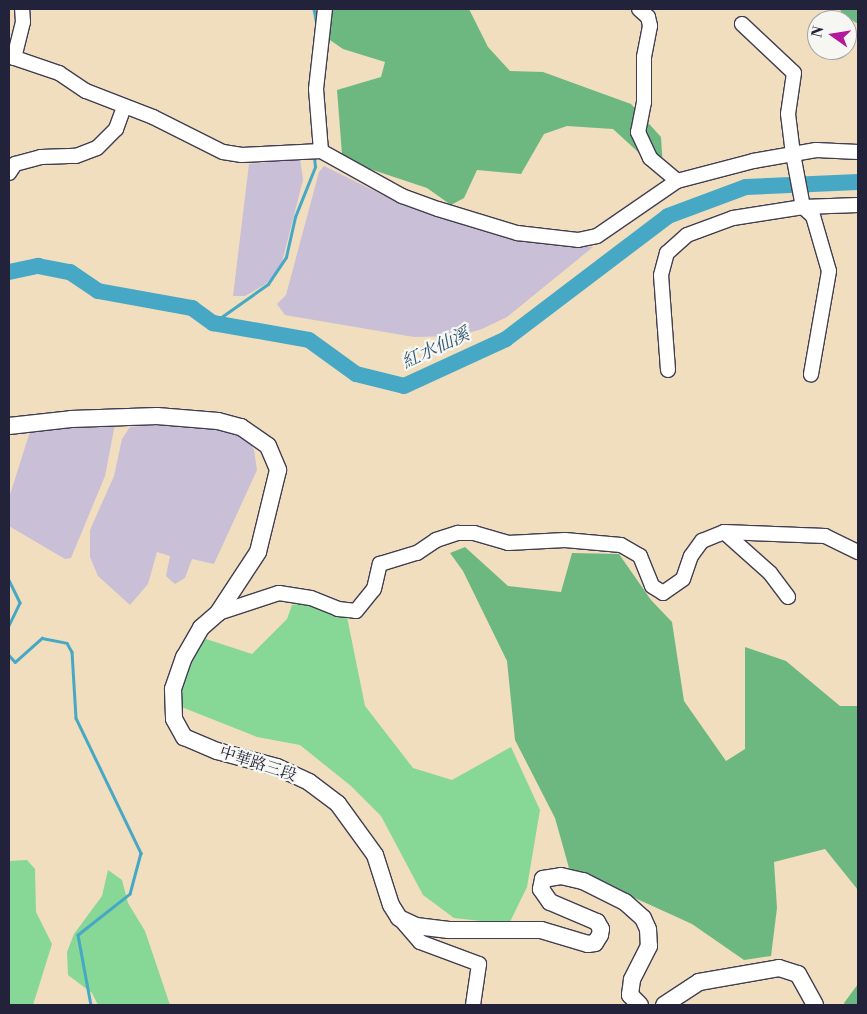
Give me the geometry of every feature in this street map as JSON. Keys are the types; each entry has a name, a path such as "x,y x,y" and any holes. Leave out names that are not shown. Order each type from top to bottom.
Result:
{"main road":[{"name":"中華路三段","path":"9,426 71,419 166,417 218,421 241,427 268,446 278,470 269,518 255,558 218,613 201,628 184,657 173,689 174,719 184,737 217,751 277,767 309,782 338,804 375,855 390,905 399,918"},
{"path":"399,918 416,926 449,930 541,930 588,944 595,942 602,929 596,922 550,902 541,889 543,879 550,876 583,881 625,902 643,918 648,929 649,946 632,980 630,995 640,1005"},
{"path":"664,1005 699,982 779,968 798,974 815,1005"}],"street":[{"path":"22,9 23,22 12,57 59,72 86,91 153,117 223,152 242,155 316,151 402,196 517,233 578,240 597,236 677,181 816,150 858,152"},
{"path":"316,151 316,89 324,9"},
{"path":"639,9 648,17 650,26 644,56 644,102 638,132 650,158 677,181"},
{"path":"742,24 794,73 788,114 793,154 803,207 813,216 829,271 811,374"},
{"path":"9,173 16,164 41,157 76,156 97,148 116,128 124,107"},
{"path":"668,370 661,275 667,253 687,235 733,218 803,207 858,205"},
{"path":"218,613 279,593 312,598 338,609 356,611 374,589 380,564 417,553 436,540 458,533 474,533 508,543 565,540 621,545 640,556 652,586 663,593 683,579 691,556 702,541 724,532 825,536 858,552"},
{"path":"724,532 770,573 788,597"},
{"path":"399,918 420,942 479,964 473,1005"}],"shaded area":[{"path":"300,158 303,180 282,262 275,276 264,285 245,296 233,296 249,164"},
{"path":"324,166 401,204 475,229 542,244 593,247 507,317 482,329 458,336 414,337 285,315 277,304 286,295 319,172"},
{"path":"116,419 105,476 71,558 65,559 9,526 9,498 32,425"},
{"path":"212,420 249,440 254,450 257,470 214,564 192,559 185,578 175,584 166,576 170,556 157,552 148,584 130,605 98,576 90,557 90,530 114,476 122,439 130,427"}],"green space":[{"path":"331,9 469,9 488,47 510,71 543,72 631,104 661,137 663,168 649,162 613,129 567,126 544,134 521,174 477,170 464,198 451,205 427,188 355,164 342,154 337,90 381,77 385,62 343,49 330,40 324,25"},
{"path":"858,9 858,24 857,10 840,10"},
{"path":"465,547 508,586 561,592 572,553 619,554 651,600 672,622 684,701 726,761 745,749 745,647 786,661 840,706 858,706 858,890 825,849 774,862 777,908 771,956 744,960 692,924 569,868 555,818 515,740 507,661 463,571 450,553"},
{"path":"307,603 346,612 365,706 413,768 452,780 511,747 540,810 527,887 509,924 454,918 423,895 381,816 351,786 300,745 257,737 179,706 186,664 201,642 206,639 252,654 287,619 292,605"},
{"path":"27,860 35,869 36,912 52,944 33,1005 9,1005 9,861"},
{"path":"108,870 122,880 128,903 145,931 170,1005 98,1005 92,993 68,975 67,952 74,934 102,896"},
{"path":"858,984 858,1005 845,1005 844,1003"}],"waterway":[{"path":"314,9 317,24"},
{"path":"213,323 268,284 286,257 295,217 315,167 314,157"},
{"name":"紅水仙溪","path":"9,272 38,266 70,272 98,291 192,308 213,323 309,340 356,374 404,386 506,339 668,216 746,187 858,182"},
{"path":"9,580 20,603 9,626"},
{"path":"9,655 15,662 42,638 67,643 72,652 76,718 141,853 130,894 78,935 91,1005"}]}
